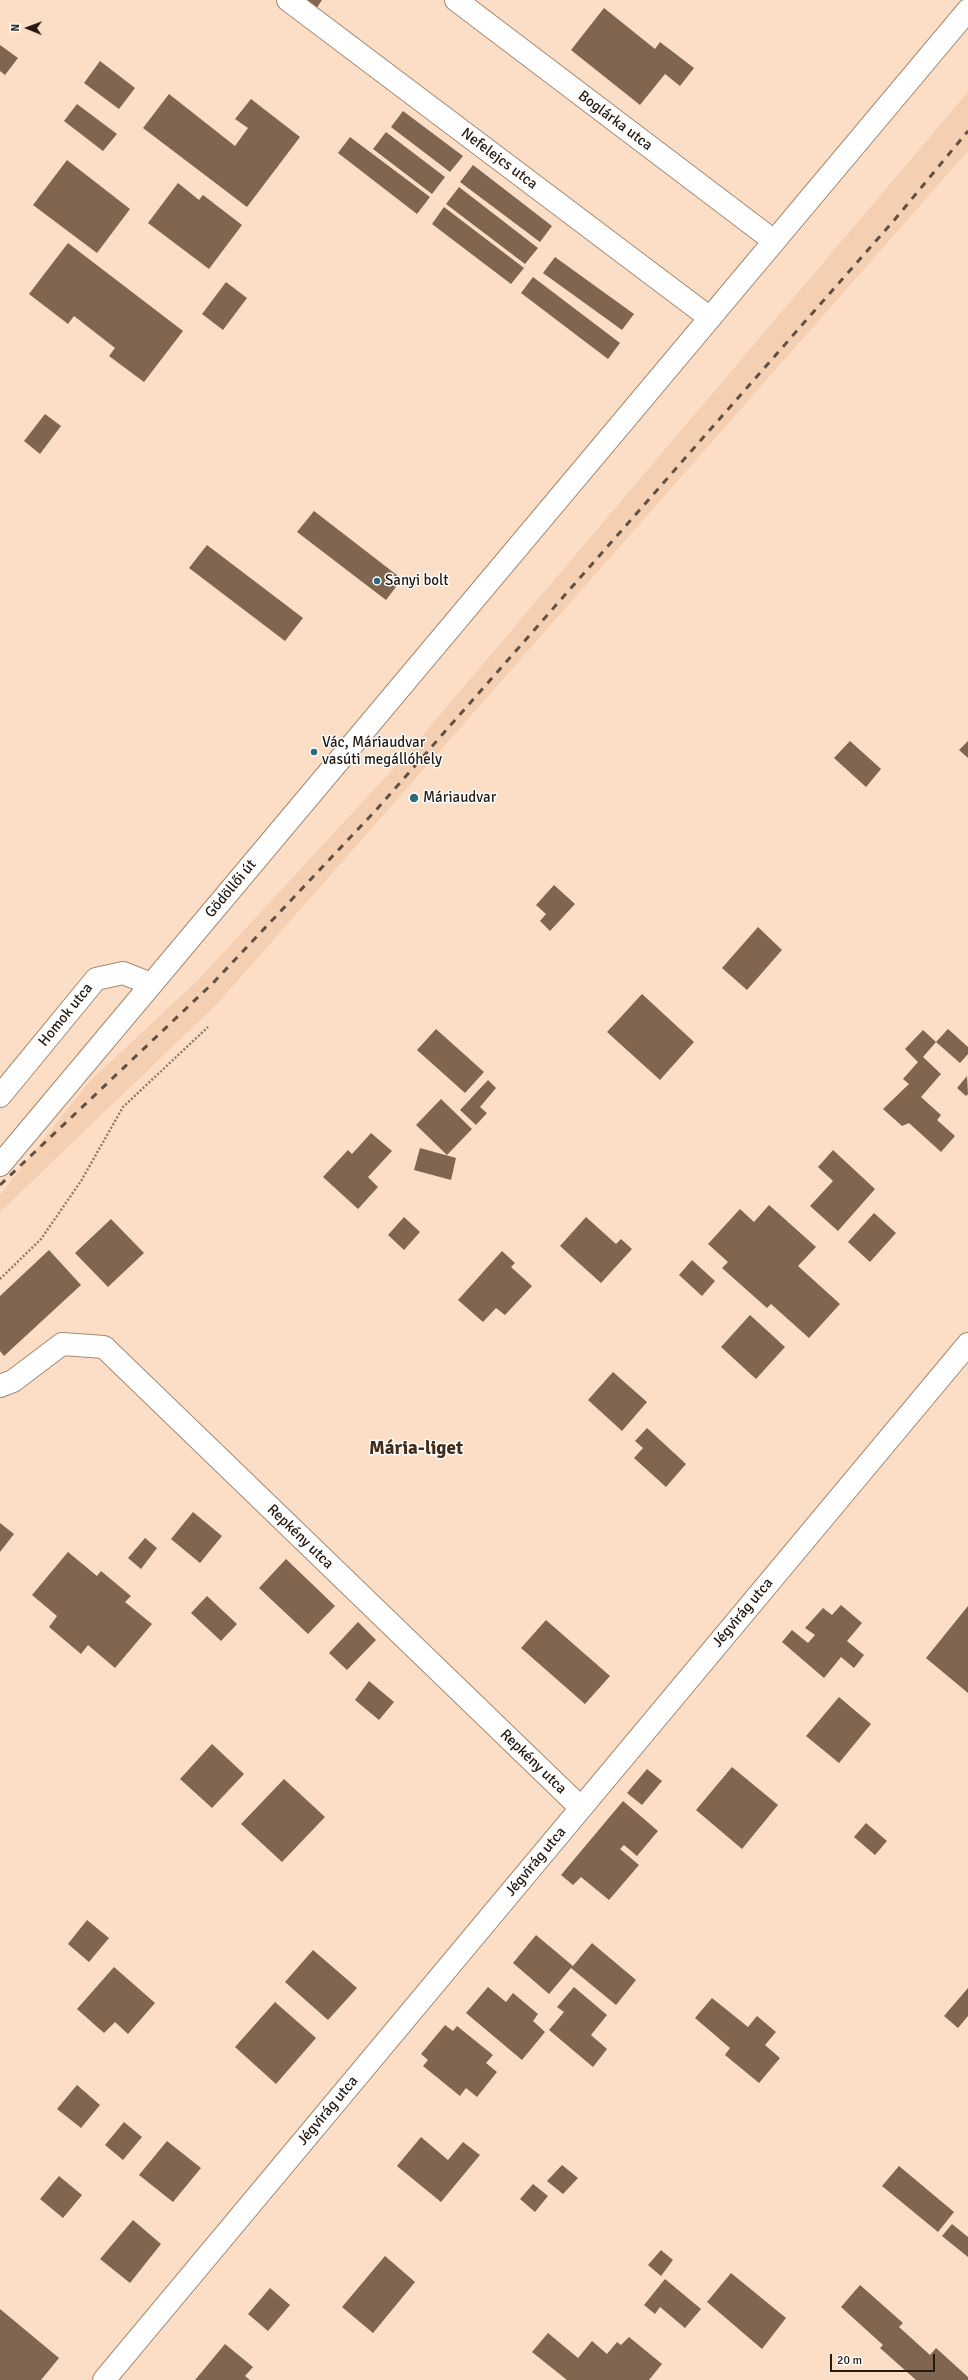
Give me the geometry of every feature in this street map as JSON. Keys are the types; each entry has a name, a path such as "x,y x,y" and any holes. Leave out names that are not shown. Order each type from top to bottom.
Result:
{"street":[{"name":"Nefelejcs utca","path":"288,0 710,318"},
{"name":"Boglárka utca","path":"456,0 774,241"},
{"name":"Gödöllői út","path":"0,1164 968,10"},
{"name":"Homok utca","path":"0,1096 96,979 123,973 151,984"},
{"name":"Repkény utca","path":"0,1386 13,1381 62,1344 104,1346 581,1808"},
{"name":"Jégvirág utca","path":"104,2380 968,1344"}],"path":[{"path":"0,1279 41,1239 81,1181 123,1107 208,1027"}],"shaded area":[{"path":"968,92 968,151 217,1004 0,1212 0,1195 89,1082 197,981 405,756"}],"building":[{"path":"305,0 322,0 316,9"},
{"path":"604,8 655,49 660,42 694,68 680,86 665,74 640,105 571,50"},
{"path":"0,45 18,58 5,75 0,71"},
{"path":"100,61 135,88 119,109 84,83"},
{"path":"169,94 235,146 248,128 235,119 251,99 300,137 247,207 143,128"},
{"path":"77,104 117,134 103,151 64,121"},
{"path":"403,111 463,156 450,172 391,127"},
{"path":"386,132 445,177 432,194 373,149"},
{"path":"350,137 430,197 417,214 338,153"},
{"path":"67,160 130,209 97,253 33,205"},
{"path":"473,165 552,226 540,242 460,182"},
{"path":"178,183 199,200 203,195 242,225 209,269 148,223"},
{"path":"459,187 538,248 525,264 446,204"},
{"path":"444,207 524,268 511,284 432,224"},
{"path":"68,243 183,331 144,382 109,356 115,348 74,316 68,324 29,294"},
{"path":"555,257 634,314 622,330 543,273"},
{"path":"533,277 620,343 608,359 521,293"},
{"path":"226,282 247,298 223,330 202,314"},
{"path":"45,414 61,426 40,454 24,441"},
{"path":"314,511 402,579 386,600 297,532"},
{"path":"207,545 303,618 285,641 189,568"},
{"path":"850,741 881,769 866,787 834,758"},
{"path":"968,741 968,758 959,750"},
{"path":"554,885 575,904 550,931 540,921 546,914 536,905"},
{"path":"758,927 782,950 747,990 722,968"},
{"path":"642,994 694,1042 660,1080 607,1032"},
{"path":"436,1029 484,1072 465,1093 417,1050"},
{"path":"948,1029 968,1047 968,1054 960,1063 936,1042"},
{"path":"923,1030 936,1042 923,1057 941,1074 921,1097 941,1115 937,1120 955,1136 941,1152 909,1123 902,1126 883,1109 909,1084 903,1079 918,1062 905,1049"},
{"path":"967,1076 968,1094 966,1096 957,1088"},
{"path":"488,1080 496,1088 480,1107 487,1113 476,1125 460,1110"},
{"path":"441,1099 472,1129 447,1155 416,1125"},
{"path":"371,1133 392,1151 368,1177 378,1187 358,1209 323,1177 348,1150 352,1154"},
{"path":"420,1148 456,1158 451,1180 414,1170"},
{"path":"833,1150 875,1189 838,1231 810,1206 833,1181 818,1167"},
{"path":"769,1205 816,1247 798,1266 840,1304 809,1338 771,1304 767,1308 722,1268 728,1262 708,1244 740,1209 754,1222"},
{"path":"874,1213 896,1233 870,1262 848,1242"},
{"path":"404,1217 420,1232 404,1250 388,1235"},
{"path":"586,1217 616,1244 621,1239 632,1249 601,1283 560,1246"},
{"path":"111,1219 144,1253 108,1287 75,1253"},
{"path":"49,1250 81,1285 4,1356 0,1351 0,1296"},
{"path":"502,1251 515,1263 511,1267 532,1286 505,1315 496,1308 483,1322 458,1300"},
{"path":"692,1260 715,1281 702,1296 679,1275"},
{"path":"750,1315 785,1347 756,1379 721,1347"},
{"path":"613,1372 647,1402 622,1431 588,1400"},
{"path":"647,1428 686,1464 666,1487 634,1458 643,1448 635,1441"},
{"path":"193,1512 222,1536 200,1563 171,1539"},
{"path":"0,1523 14,1534 0,1552"},
{"path":"145,1538 157,1548 141,1569 128,1558"},
{"path":"68,1552 97,1576 101,1571 131,1596 125,1602 152,1624 115,1668 88,1645 81,1654 49,1627 57,1616 32,1595"},
{"path":"286,1559 335,1606 308,1634 259,1588"},
{"path":"207,1596 237,1624 221,1641 191,1613"},
{"path":"841,1605 862,1623 847,1641 864,1655 854,1668 841,1657 824,1678 782,1642 792,1630 808,1643 815,1635 805,1628 823,1608 832,1615"},
{"path":"968,1606 968,1693 926,1658"},
{"path":"546,1620 610,1676 585,1704 521,1648"},
{"path":"358,1622 376,1640 347,1670 329,1653"},
{"path":"369,1681 394,1702 379,1720 355,1700"},
{"path":"839,1697 871,1724 839,1763 806,1736"},
{"path":"212,1744 244,1774 212,1808 180,1779"},
{"path":"732,1767 778,1805 742,1849 696,1810"},
{"path":"647,1769 662,1781 642,1805 627,1793"},
{"path":"284,1779 325,1817 282,1862 241,1824"},
{"path":"623,1801 658,1831 637,1856 624,1845 620,1849 639,1865 609,1900 581,1877 573,1885 561,1875"},
{"path":"866,1823 887,1841 875,1855 854,1837"},
{"path":"87,1920 109,1938 89,1962 68,1944"},
{"path":"536,1935 573,1966 592,1943 636,1980 616,2005 571,1968 549,1994 513,1963"},
{"path":"313,1950 357,1988 328,2020 285,1982"},
{"path":"114,1967 155,2003 128,2034 115,2022 104,2033 77,2009"},
{"path":"488,1987 506,2002 513,1993 538,2014 533,2021 545,2032 522,2060 466,2013"},
{"path":"574,1987 607,2015 591,2035 607,2049 593,2067 549,2030 564,2012 557,2007"},
{"path":"968,1988 968,2016 958,2028 944,2016"},
{"path":"712,1998 748,2027 757,2016 776,2032 765,2045 780,2058 759,2083 725,2055 730,2048 695,2018"},
{"path":"275,2002 316,2038 276,2084 235,2047"},
{"path":"445,2025 453,2031 457,2026 493,2055 486,2063 497,2072 477,2097 466,2088 460,2096 423,2066 428,2060 421,2054"},
{"path":"77,2085 100,2105 81,2128 57,2109"},
{"path":"124,2122 142,2137 123,2160 105,2145"},
{"path":"421,2137 448,2160 463,2142 480,2155 441,2202 397,2166"},
{"path":"167,2141 201,2168 173,2202 139,2175"},
{"path":"562,2165 578,2178 563,2194 547,2181"},
{"path":"899,2166 954,2212 938,2232 882,2186"},
{"path":"59,2176 82,2195 63,2218 40,2199"},
{"path":"533,2184 548,2196 535,2212 520,2199"},
{"path":"133,2220 161,2244 130,2283 100,2259"},
{"path":"952,2224 968,2237 968,2257 942,2236"},
{"path":"661,2250 673,2260 661,2276 648,2265"},
{"path":"385,2256 415,2282 373,2333 342,2307"},
{"path":"731,2273 786,2318 762,2349 707,2302"},
{"path":"665,2279 701,2309 685,2328 660,2307 655,2314 644,2305"},
{"path":"860,2285 903,2323 899,2327 930,2355 936,2348 968,2377 968,2380 916,2380 880,2348 883,2345 841,2307"},
{"path":"270,2288 290,2305 268,2331 248,2314"},
{"path":"0,2309 59,2358 41,2380 0,2380"},
{"path":"548,2333 578,2358 592,2341 607,2354 617,2342 621,2345 629,2337 662,2364 649,2380 567,2380 532,2352"},
{"path":"225,2344 253,2367 245,2376 250,2380 195,2380"}],"railway":[{"path":"0,1185 213,983 377,809 896,218 968,131"}],"place":[{"name":"Sanyi bolt","path":"377,581"},
{"name":"Vác, Máriaudvar vasúti megállóhely","path":"314,752"},
{"name":"Máriaudvar","path":"414,798"}],"district":[{"name":"Mária-liget","path":"416,1449"}]}
